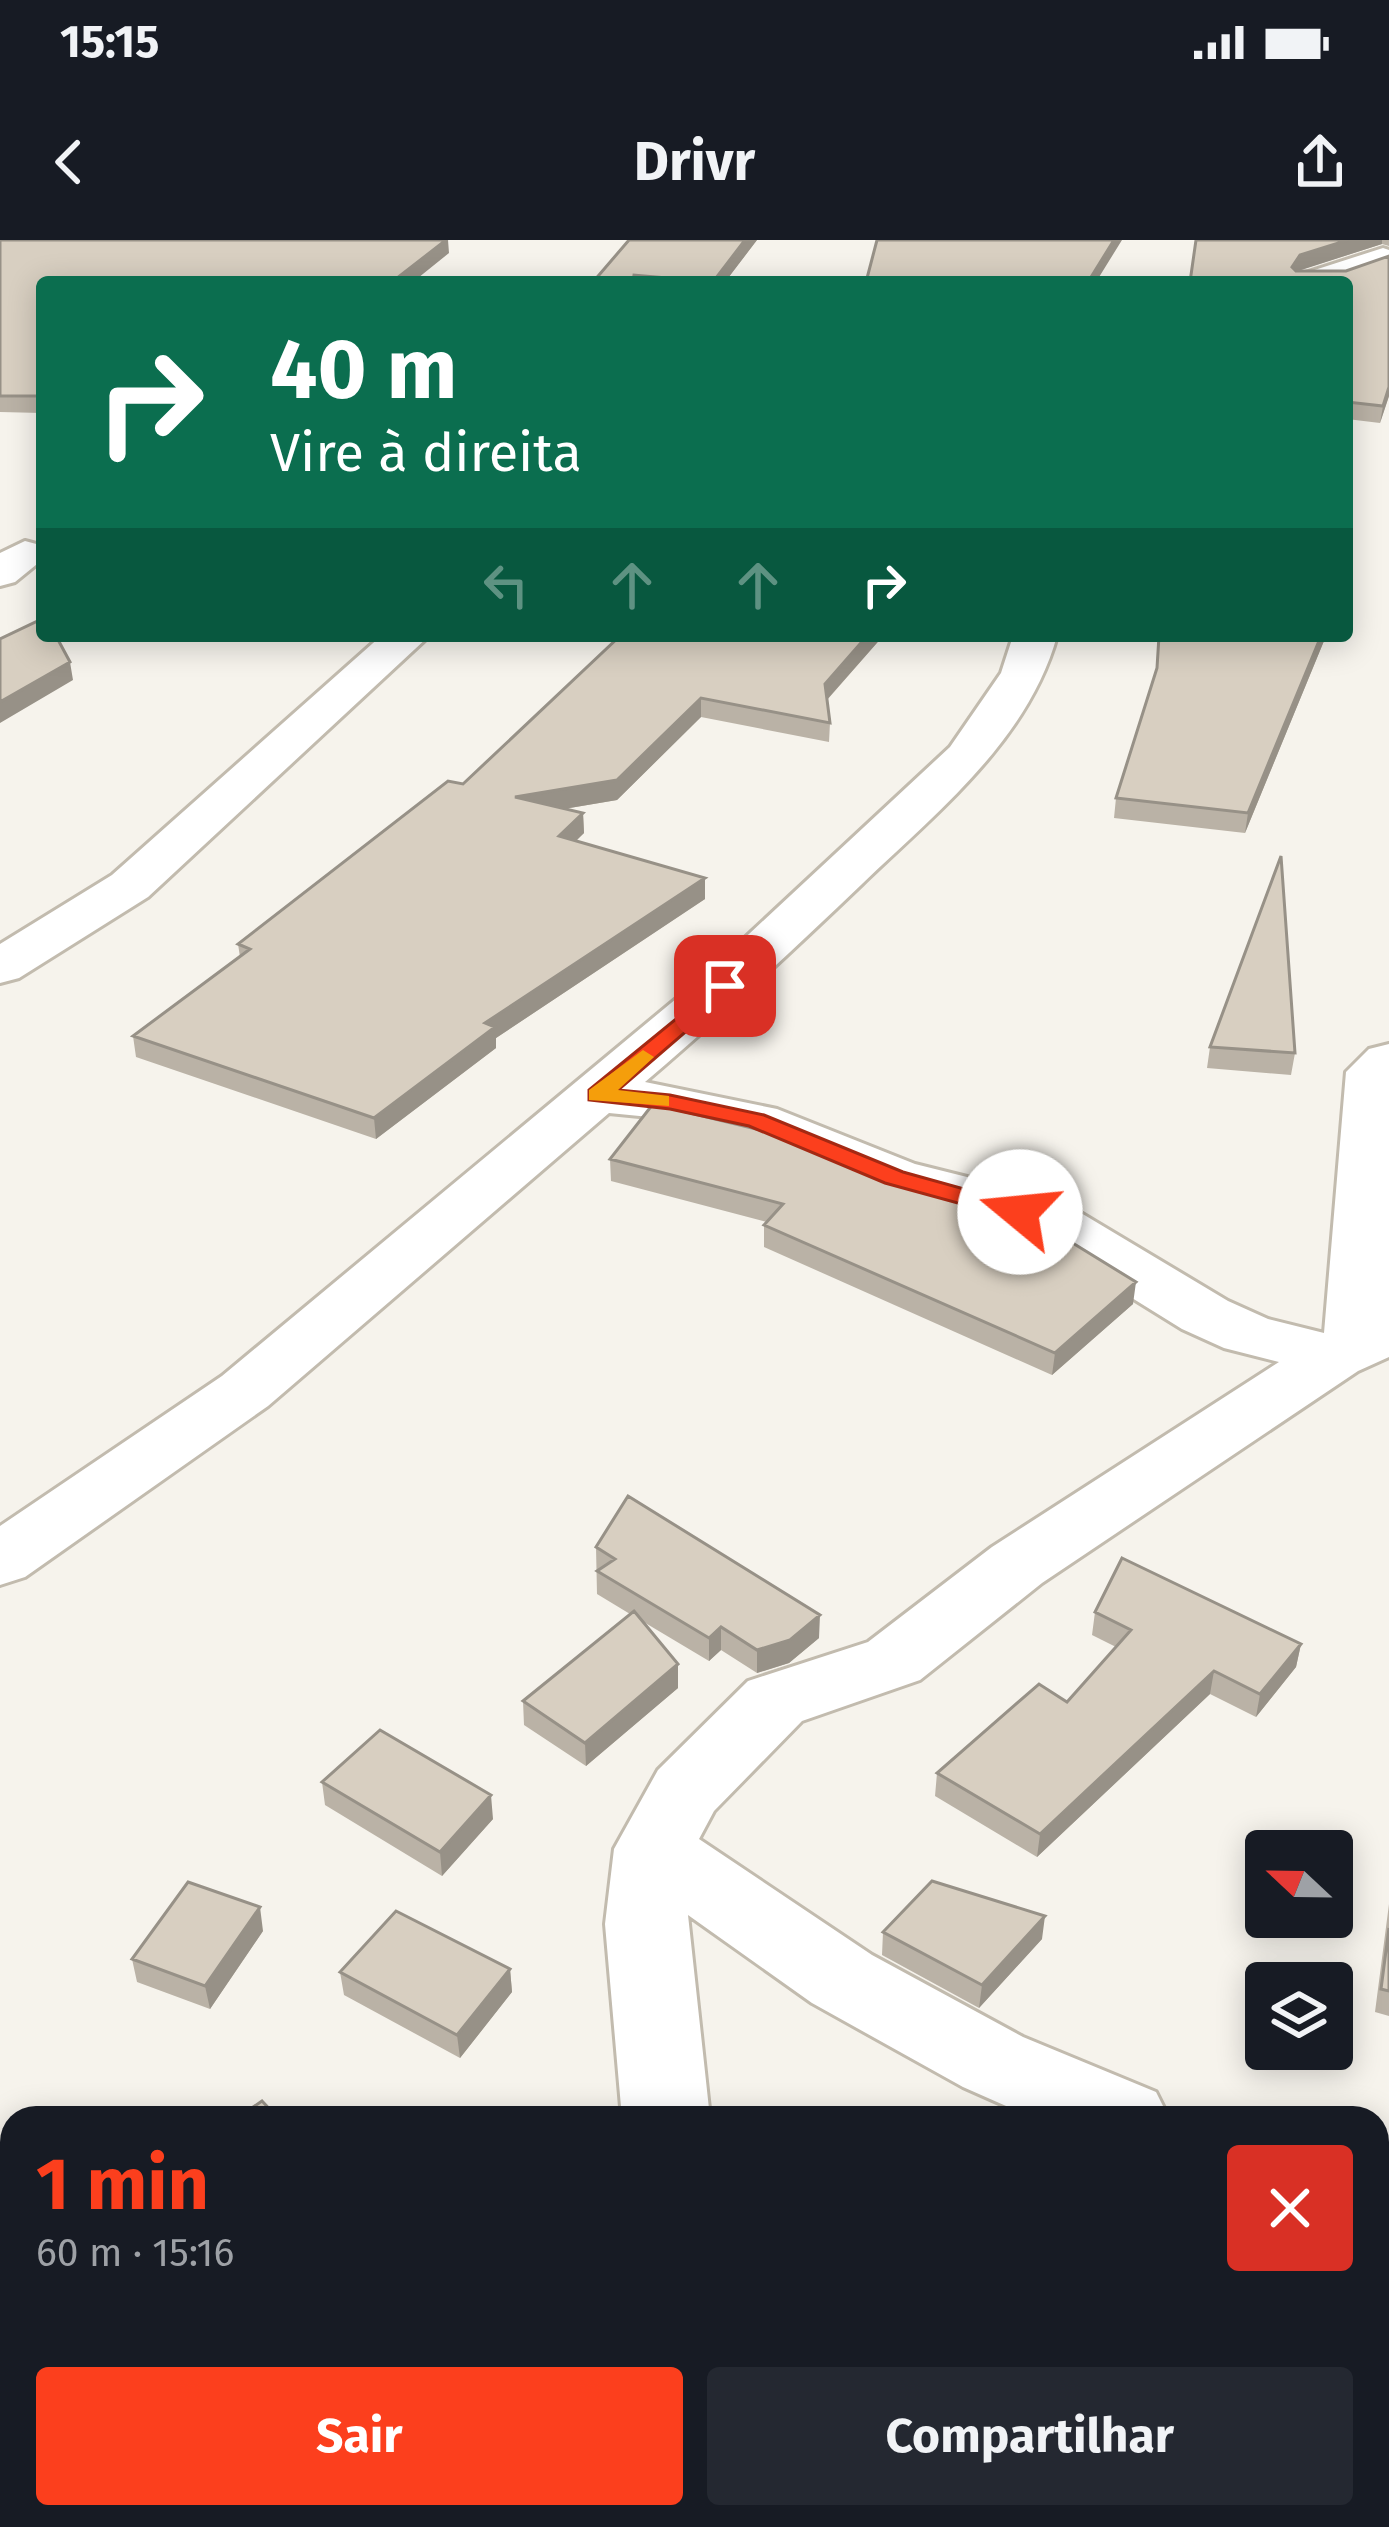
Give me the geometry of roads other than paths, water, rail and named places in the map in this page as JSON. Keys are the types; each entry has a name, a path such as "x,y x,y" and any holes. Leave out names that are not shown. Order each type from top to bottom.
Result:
{"street":[{"path":"1329,276 1383,258"},
{"path":"0,967 130,886 400,642"},
{"path":"0,1560 245,1391 725,986 967,757 1024,673 1033,642"},
{"path":"1360,1344 1358,1245 1366,1152 1377,1106 1374,1072 1389,1061"},
{"path":"598,1095 670,1102 756,1120 894,1178 1059,1226 1205,1315 1247,1334 1360,1344"},
{"path":"665,2106 646,1924 654,1849 686,1791 775,1701 894,1661 1017,1565 1360,1344"},
{"path":"654,1849 842,1979 993,2062 1097,2106"}]}
